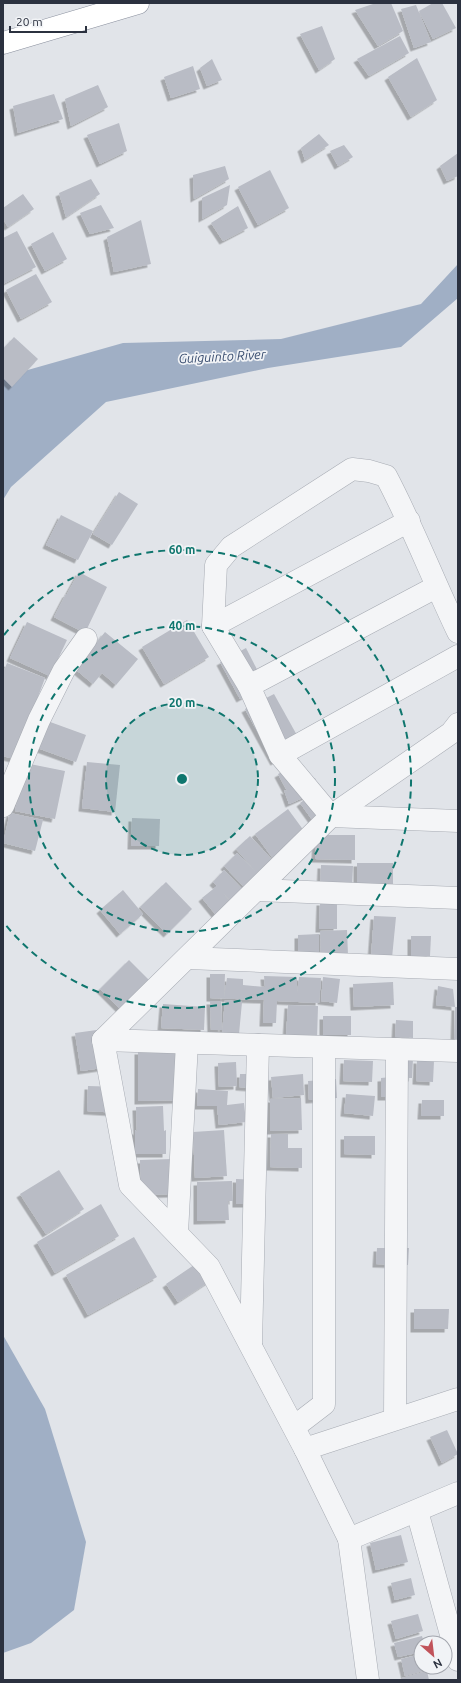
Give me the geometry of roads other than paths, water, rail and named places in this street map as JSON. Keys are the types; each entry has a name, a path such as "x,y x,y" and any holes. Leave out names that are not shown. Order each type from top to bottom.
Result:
{"highway":[{"path":"3,43 138,3"}],"street":[{"path":"458,632 436,587 409,521 386,476 369,471 352,470 231,547 216,565 213,626 249,686 280,755 331,816 458,821"},
{"path":"213,626 409,521"},
{"path":"249,686 436,587"},
{"path":"3,806 39,720 64,670 86,639"},
{"path":"280,755 458,656"},
{"path":"103,1040 331,816 456,730"},
{"path":"257,890 458,898"},
{"path":"188,958 458,969"},
{"path":"103,1040 458,1051"},
{"path":"103,1040 130,1185 209,1267 305,1448 348,1539 368,1680"},
{"path":"177,1233 187,1043"},
{"path":"251,1346 258,1045"},
{"path":"294,1427 324,1404 324,1047"},
{"path":"395,1419 397,1049"},
{"path":"305,1448 458,1399"},
{"path":"348,1539 458,1493"},
{"path":"417,1511 458,1660"}],"water":[{"name":"Guiguinto River","path":"458,264 458,298 401,347 268,368 106,402 11,487 3,500 3,377 123,343 281,339 421,304"},
{"path":"3,1335 45,1409 86,1542 74,1610 31,1643 3,1653"}]}
